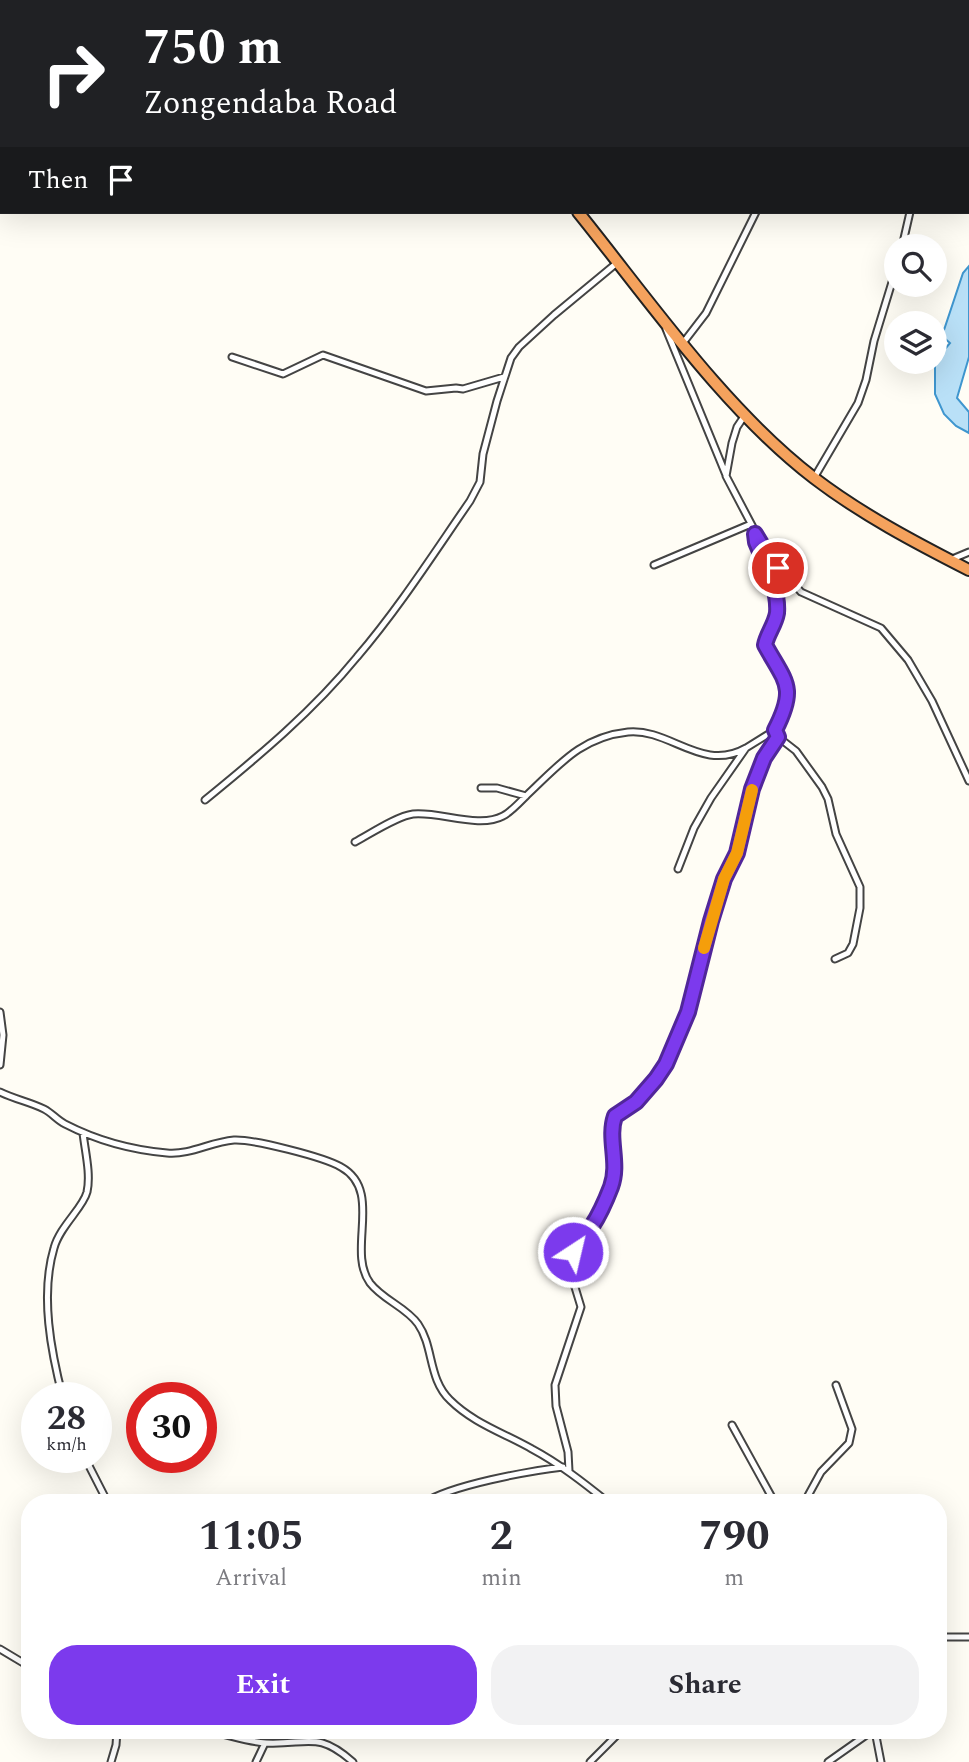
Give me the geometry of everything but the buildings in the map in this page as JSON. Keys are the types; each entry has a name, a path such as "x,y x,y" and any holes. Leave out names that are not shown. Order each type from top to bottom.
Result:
{"highway":[{"path":"580,214 663,319 745,415 814,478 851,503 969,569"}],"street":[{"path":"683,343 706,313 755,214"},
{"path":"905,234 910,214"},
{"path":"205,800 288,729 356,660 470,501 480,482 483,454 511,358 519,347 618,261"},
{"path":"814,478 858,403 887,297"},
{"path":"663,319 726,476 767,554 801,592 881,628 908,660 932,701 969,781"},
{"path":"232,357 283,374 313,358 329,356 426,391 463,389 504,377"},
{"path":"726,476 732,443 737,427 745,415"},
{"path":"654,565 751,524"},
{"path":"355,842 414,814 492,820 503,816 569,755 583,745 609,736 637,732 708,755 732,754 775,730 785,710 788,691 783,674 765,645 777,615 775,594 755,534"},
{"path":"950,560 969,552"},
{"path":"775,730 778,737 796,751 822,787 828,799 836,834 860,887 860,908 853,944 848,953 835,959"},
{"path":"566,1469 568,1452 554,1393 558,1370 581,1307 575,1284 574,1248 597,1218 611,1186 614,1171 612,1130 615,1116 636,1102 656,1079 666,1064 688,1012 711,921 724,879 737,853 752,789 764,758 778,737"},
{"path":"678,869 700,818 746,748"},
{"path":"481,788 497,788 526,796"},
{"path":"0,1012 3,1035 0,1065"},
{"path":"0,1092 44,1109 83,1133 125,1146 166,1153 187,1153 214,1144 239,1140 324,1159 354,1175 358,1183 363,1220 361,1259 364,1273 381,1295 414,1318 419,1325 433,1372 448,1399 464,1413 566,1469 598,1494"},
{"path":"60,1382 48,1303 50,1271 60,1231 86,1194 83,1133"},
{"path":"809,1494 821,1472 849,1443 852,1429 836,1385"},
{"path":"732,1425 770,1494"},
{"path":"445,1494 477,1484 566,1469"},
{"path":"93,1473 103,1494"},
{"path":"947,1637 969,1637"},
{"path":"0,1649 21,1662"},
{"path":"111,1762 116,1739"},
{"path":"246,1739 265,1743 310,1740 325,1742 353,1762"},
{"path":"590,1762 613,1739"},
{"path":"828,1762 861,1739"},
{"path":"875,1739 881,1762"},
{"path":"256,1762 265,1743"}],"water":[{"path":"969,266 969,357 957,398 969,412 969,433 956,426 944,414 935,394 935,374 947,374 947,347 950,343 947,340 947,321 963,273"}],"slow traffic":[{"path":"704,948 724,879 741,842 752,790"}],"route":[{"path":"573,1252 576,1244 597,1218 611,1186 614,1171 612,1130 615,1116 633,1105 656,1079 666,1064 688,1012 724,879 741,842 752,789 764,758 778,737 775,730 785,710 788,691 783,674 765,645 777,615 775,594 755,534 778,568"}]}
